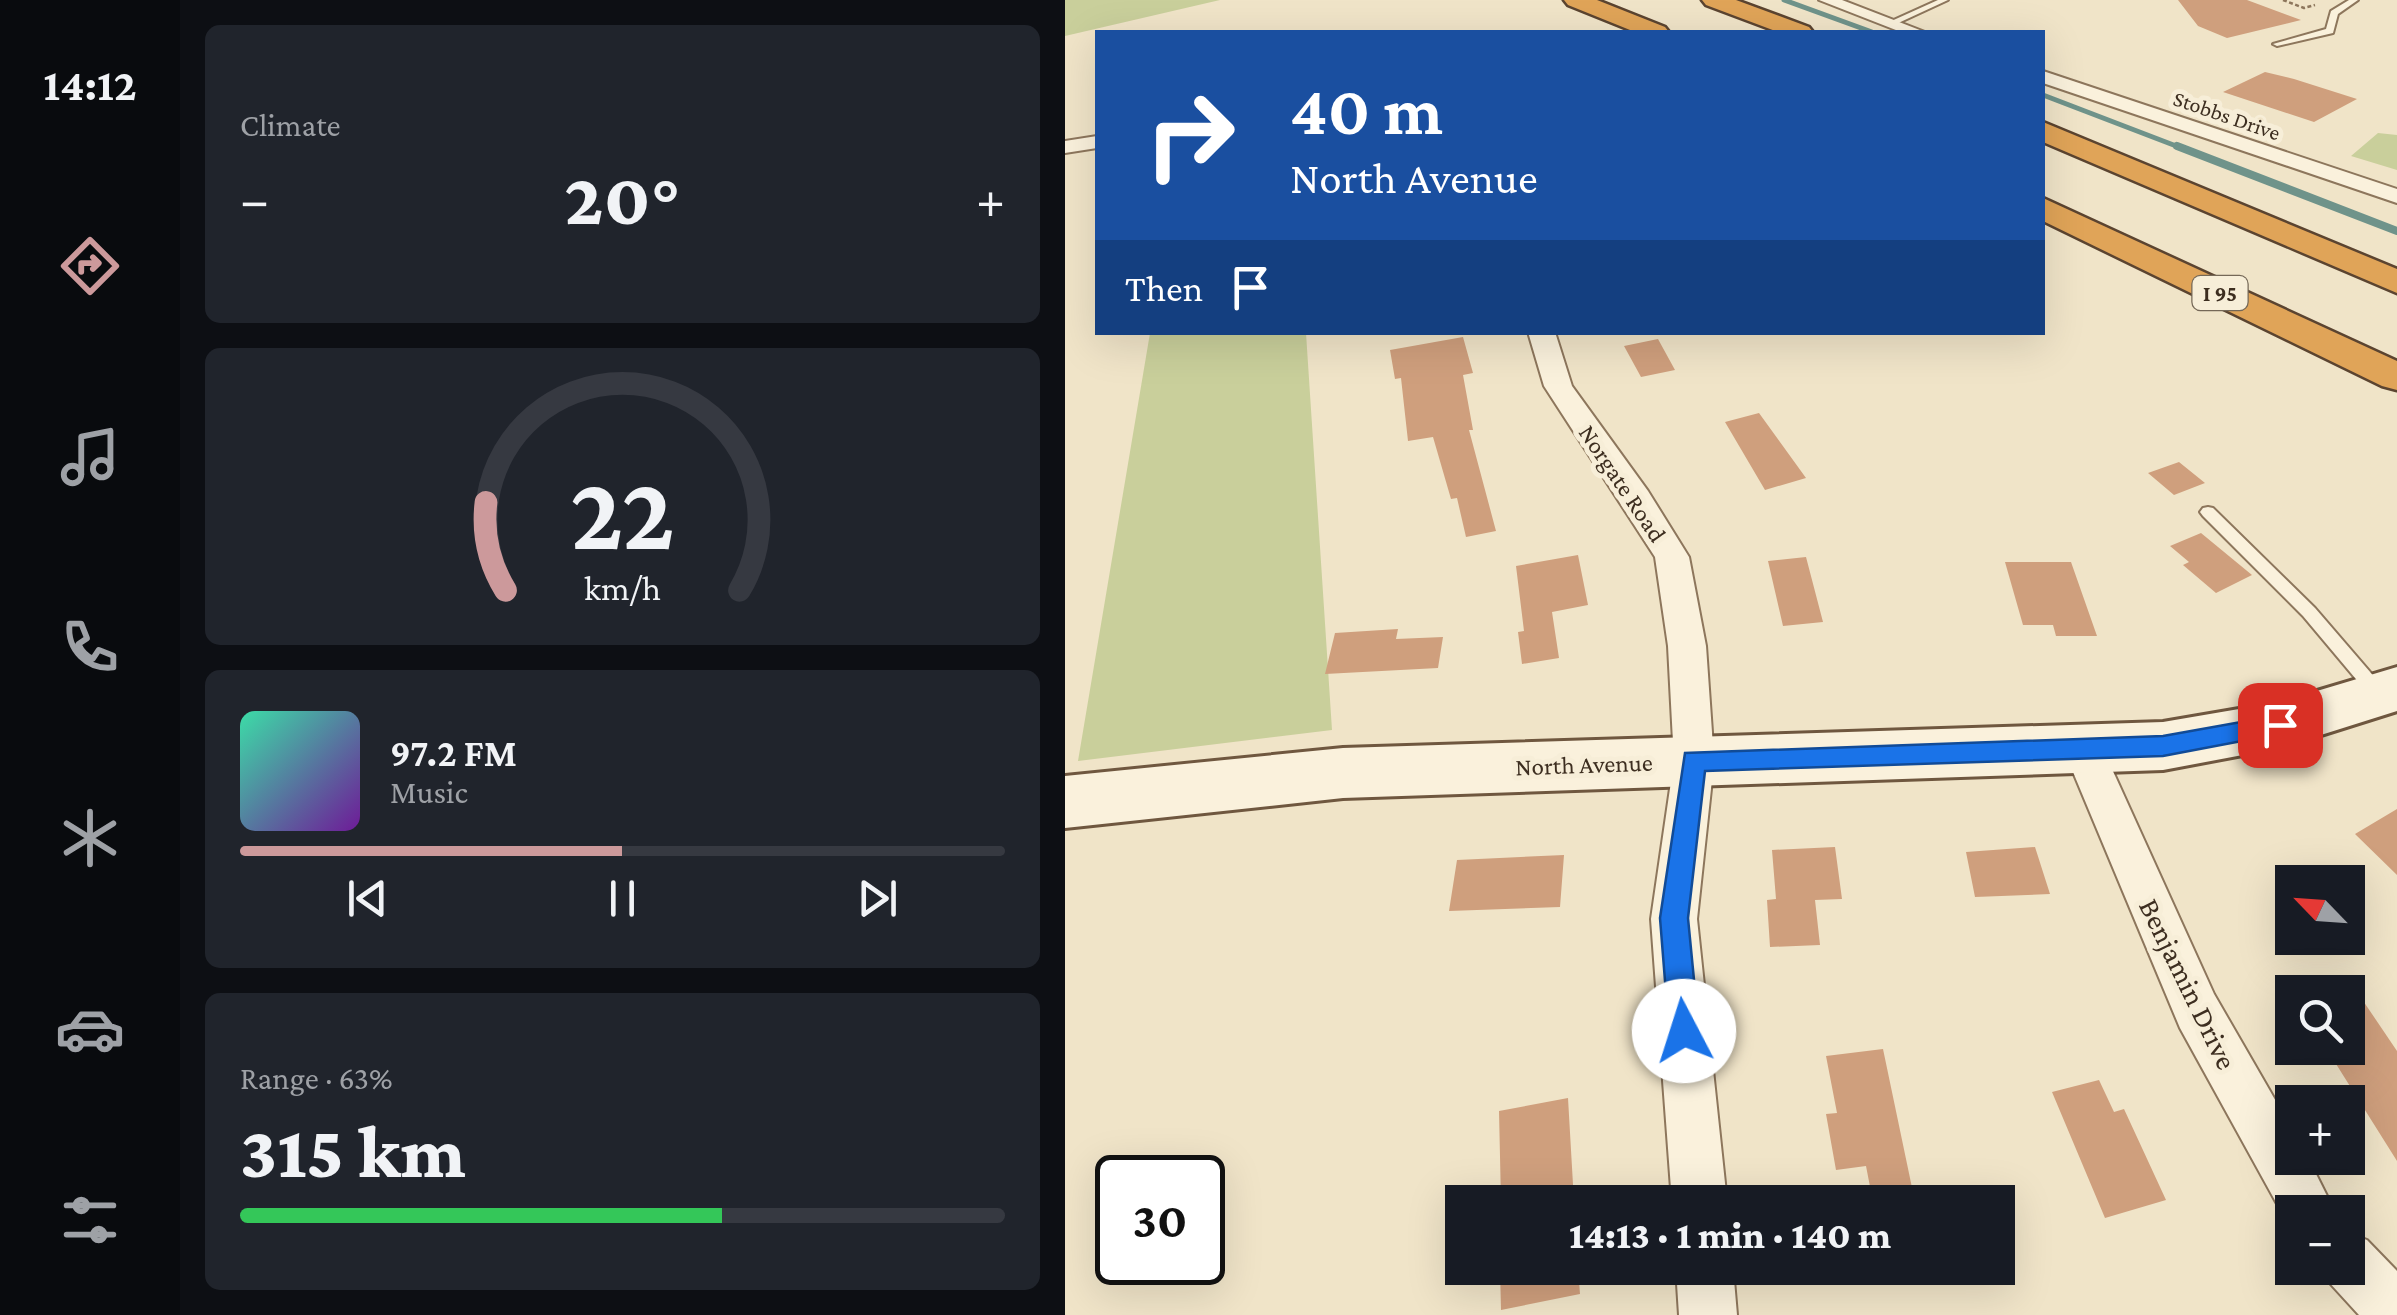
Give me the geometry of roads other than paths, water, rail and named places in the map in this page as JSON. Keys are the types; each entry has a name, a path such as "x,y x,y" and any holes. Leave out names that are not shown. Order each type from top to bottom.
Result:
{"highway":[{"path":"1576,0 1651,30"},
{"path":"1715,0 1795,30"},
{"path":"2045,132 2397,282"},
{"name":"I 95","path":"2045,209 2397,377"}],"main road":[{"name":"North Avenue","path":"1065,802 1343,773 2163,746 2280,725 2389,692"}],"street":[{"path":"1827,0 1911,30"},
{"name":"Stobbs Drive","path":"2045,78 2397,196"},
{"path":"1065,147 1095,142"},
{"name":"Norgate Road","path":"1542,335 1558,386 1637,498 1671,557 1687,646 1694,760 1674,918 1698,1185"},
{"name":"Benjamin Drive","path":"2083,748 2197,1011 2299,1195"},
{"path":"2365,1279 2397,1313"},
{"path":"1706,1285 1709,1315"}],"lane":[{"path":"1891,23 1945,0"},
{"path":"2277,44 2330,31 2334,13 2354,0"},
{"path":"2208,512 2389,692"}],"waterway":[{"path":"1784,0 1866,30"},
{"path":"2045,96 2184,149"},
{"path":"2177,146 2397,231"}]}
